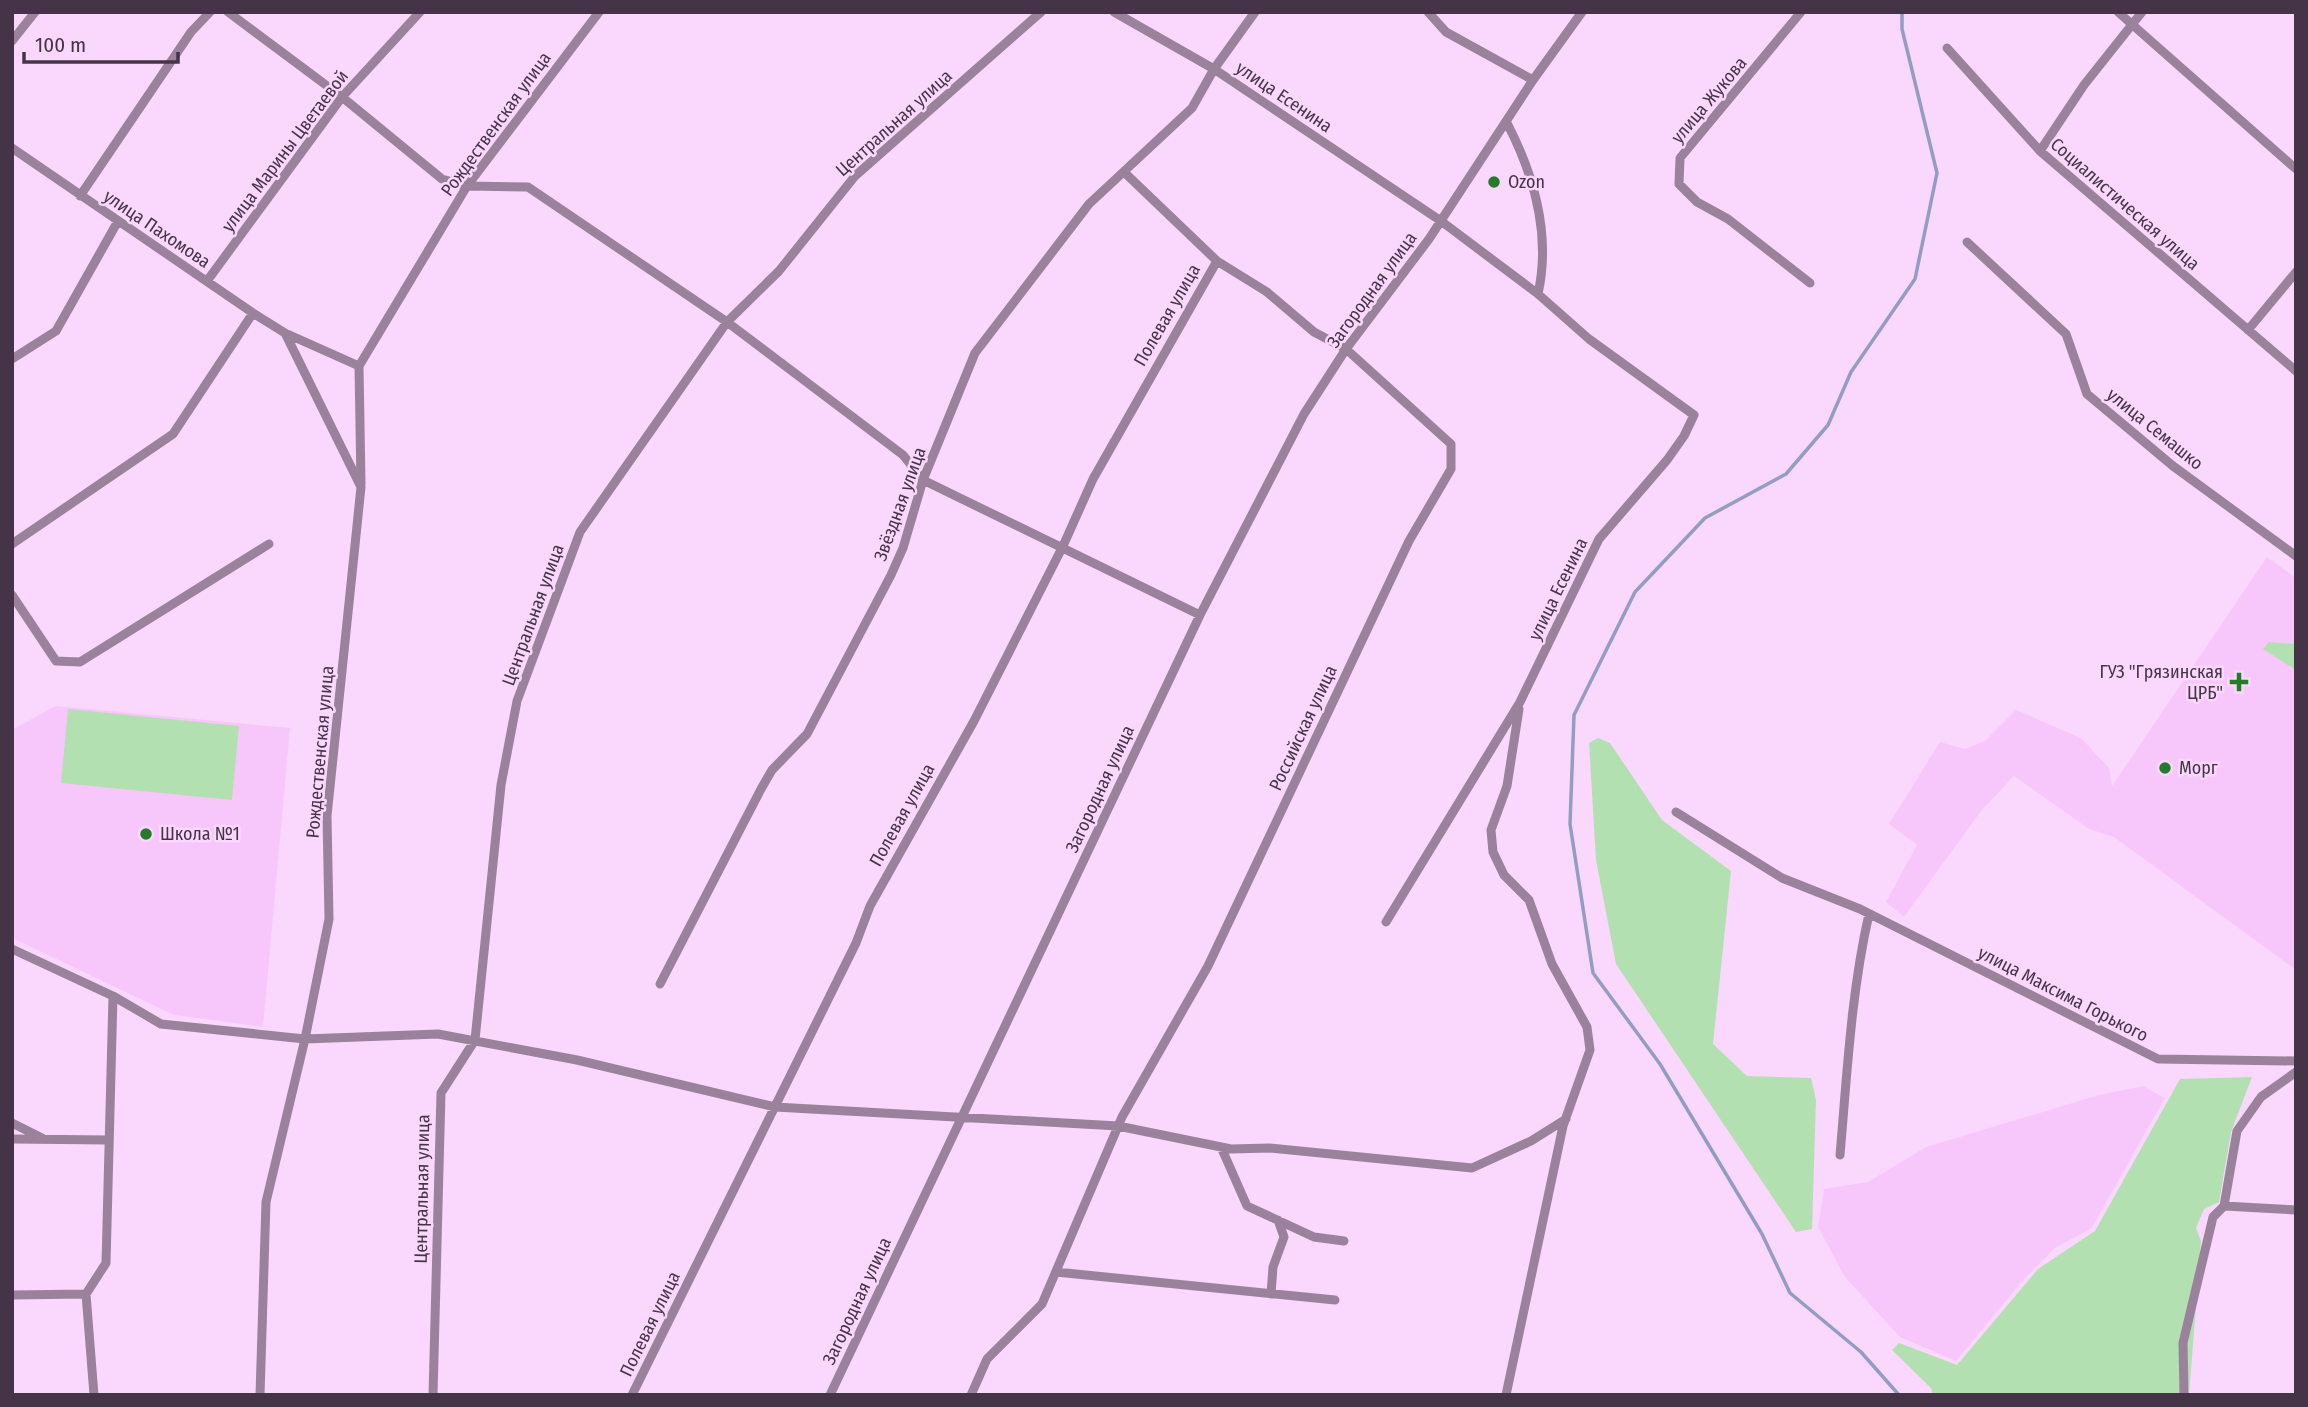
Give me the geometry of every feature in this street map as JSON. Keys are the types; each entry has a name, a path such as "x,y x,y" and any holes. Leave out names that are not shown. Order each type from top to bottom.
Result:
{"street":[{"path":"12,41 35,12"},
{"path":"80,196 191,32 210,12"},
{"path":"228,12 342,97 442,179 467,186 528,187 727,322 903,455 923,480 1200,615"},
{"name":"улица Марины Цветаевой","path":"207,281 342,97 420,12"},
{"name":"Рождественская улица","path":"260,1395 266,1202 306,1039 329,919 327,816 361,487 359,366 467,186 600,12"},
{"name":"Центральная улица","path":"433,1395 441,1093 475,1040 501,785 517,701 580,532 727,322 779,271 855,176 1041,12"},
{"name":"улица Есенина","path":"1114,12 1214,69 1441,221 1538,294 1589,339 1694,415 1684,436 1667,460 1598,539 1520,702 1386,922"},
{"name":"улица Есенина","path":"1214,69 1255,12"},
{"path":"1428,12 1446,32 1533,80"},
{"path":"1441,221 1533,80 1582,12"},
{"name":"улица Жукова","path":"1801,12 1680,158 1679,184 1697,202 1728,219 1810,283"},
{"path":"2118,12 2296,169"},
{"path":"2040,151 2084,85 2142,12"},
{"name":"Социалистическая улица","path":"1947,48 2040,151 2296,371"},
{"name":"Звёздная улица","path":"660,984 761,789 772,770 807,734 878,601 903,548 923,480 975,353 1089,204 1192,108 1214,69"},
{"path":"1507,122 1520,148 1540,214 1544,266 1538,294"},
{"name":"улица Пахомова","path":"12,148 253,313 285,333 359,366"},
{"name":"Российская улица","path":"971,1395 987,1359 1042,1304 1118,1126 1208,966 1409,541 1451,469 1451,444 1346,349 1314,332 1267,292 1217,261 1124,172"},
{"path":"12,359 56,331 118,221"},
{"name":"Загородная улица","path":"830,1395 1200,615 1304,414 1346,349 1441,221"},
{"name":"улица Семашко","path":"1967,242 2066,334 2087,394 2173,466 2296,556"},
{"name":"Полевая улица","path":"632,1395 856,943 870,906 974,721 1063,546 1093,479 1217,261"},
{"path":"2248,330 2296,272"},
{"path":"12,544 173,434 253,313"},
{"path":"285,333 361,487"},
{"path":"12,595 56,661 80,662 269,544"},
{"path":"1506,1395 1566,1119 1590,1049 1587,1027 1552,964 1529,900 1504,875 1493,852 1491,830 1507,786 1520,702"},
{"name":"улица Максима Горького","path":"1676,812 1782,878 1869,914 2158,1059 2296,1061"},
{"path":"1840,1155 1851,1029 1861,948 1869,914"},
{"path":"12,948 113,996 161,1024 306,1039 438,1034 577,1060 775,1107 1118,1126 1221,1147 1295,1150 1472,1168 1531,1141 1566,1119"},
{"path":"94,1395 86,1294 106,1263 113,996"},
{"path":"2184,1395 2183,1343 2213,1217 2224,1206 2238,1130 2261,1097 2296,1072"},
{"path":"12,1123 45,1139"},
{"path":"12,1139 109,1140"},
{"path":"1221,1147 1247,1206 1314,1237 1344,1241"},
{"path":"2224,1206 2296,1210"},
{"path":"1271,1294 1273,1267 1284,1237 1278,1220"},
{"path":"1056,1272 1335,1300"},
{"path":"12,1294 86,1294"}],"shaded area":[{"name":"ГУЗ \"Грязинская ЦРБ\"","path":"2267,557 2296,578 2296,970 2114,837 2089,829 2014,776 1981,811 1904,917 1886,902 1917,845 1889,824 1940,742 1965,749 1985,741 2016,710 2081,738 2109,768 2112,786"},
{"name":"Школа №1","path":"55,706 290,728 263,1027 174,1015 12,938 12,730"},
{"path":"2143,1086 2165,1098 2091,1229 2056,1247 2024,1279 1956,1361 1900,1337 1845,1277 1818,1227 1824,1189 1868,1182 1926,1147 2099,1095"}],"green space":[{"path":"2269,642 2296,644 2296,670 2263,649"},
{"path":"68,709 239,726 232,800 61,783"},
{"path":"1598,738 1610,743 1662,820 1731,871 1713,1044 1747,1076 1811,1078 1816,1100 1812,1229 1796,1232 1616,964 1596,860 1589,743"},
{"path":"2252,1077 2231,1132 2219,1202 2204,1209 2196,1228 2201,1241 2189,1395 1933,1395 1931,1388 1892,1350 1899,1343 1957,1365 2038,1269 2095,1231 2180,1079"}],"waterway":[{"path":"1899,1395 1861,1352 1790,1293 1762,1234 1660,1064 1593,973 1570,824 1574,715 1635,592 1705,518 1786,474 1828,425 1851,372 1915,279 1937,173 1902,29 1902,12"}],"place":[{"name":"Ozon","path":"1494,182"},
{"name":"ГУЗ \"Грязинская ЦРБ\"","path":"2239,682"},
{"name":"Морг","path":"2165,768"},
{"name":"Школа №1","path":"146,834"}]}
